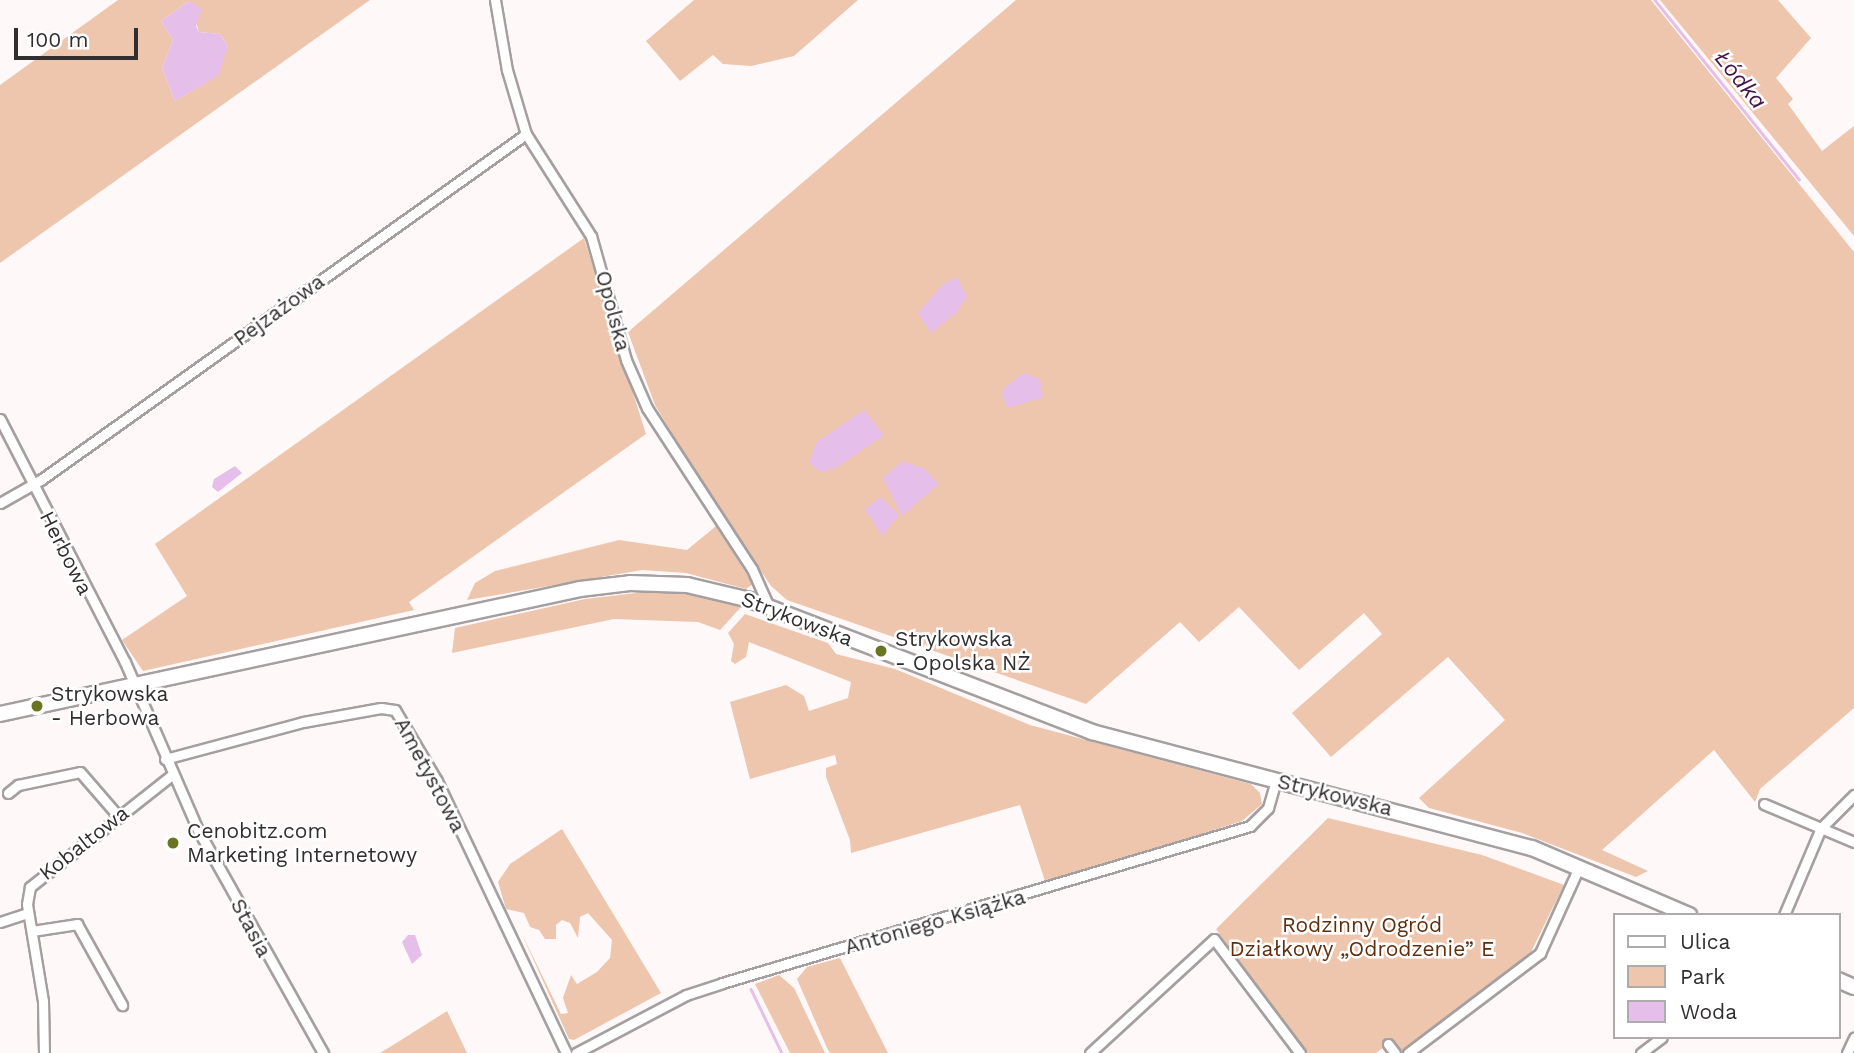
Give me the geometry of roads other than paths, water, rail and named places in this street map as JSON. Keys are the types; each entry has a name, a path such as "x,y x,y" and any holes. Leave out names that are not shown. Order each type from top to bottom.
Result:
{"main road":[{"name":"Strykowska","path":"0,714 614,584 687,585 769,607 1057,720 1478,832 1578,867 1684,913"}],"street":[{"name":"Opolska","path":"495,0 507,70 526,134 591,236 626,360 648,408 752,569 769,607"},
{"name":"Pejzażowa","path":"0,503 32,484 526,134"},
{"name":"Herbowa","path":"0,419 134,685"},
{"name":"Stasia","path":"134,685 172,775 230,890 323,1053"},
{"name":"Ametystowa","path":"165,759 303,722 381,708 395,710 437,781 566,1053"},
{"path":"8,793 18,785 80,772 119,817"},
{"name":"Kobaltowa","path":"44,1053 43,1001 28,893 36,879 172,775"},
{"name":"Antoniego Książka","path":"576,1053 675,1001 722,983 1250,826 1268,808 1276,780"},
{"path":"1785,913 1821,828 1854,796"},
{"path":"1764,804 1854,842"},
{"path":"1408,1053 1540,953 1578,867"},
{"path":"0,922 29,914"},
{"path":"32,931 77,924 122,1005"},
{"path":"1090,1053 1214,939 1300,1053"},
{"path":"1847,1053 1854,1038"},
{"path":"1641,1053 1659,1039"},
{"path":"1388,1044 1395,1053"}],"water":[{"path":"189,1 202,9 196,26 199,32 220,34 228,46 218,76 175,101 162,68 173,40 161,21"},
{"path":"957,277 967,297 955,314 931,333 918,313 942,285"},
{"path":"1024,373 1040,379 1043,397 1008,408 1002,396 1004,388"},
{"path":"864,410 884,435 836,468 821,472 809,463 816,443"},
{"path":"902,461 925,469 939,484 902,516 883,478"},
{"path":"235,466 242,473 218,492 212,487 214,479"},
{"path":"881,497 899,515 882,536 865,509"},
{"path":"408,935 415,935 422,955 412,964 402,942"}],"waterway":[{"name":"Łódka","path":"1655,0 1799,179"},
{"path":"751,989 782,1053"}],"place":[{"name":"Strykowska - Opolska NŻ","path":"881,651"},
{"name":"Strykowska - Herbowa","path":"37,706"},
{"name":"Cenobitz.com Marketing Internetowy","path":"173,843"}],"park label":[{"name":"Rodzinny Ogród Działkowy „Odrodzenie” E","path":"1362,937"}]}
